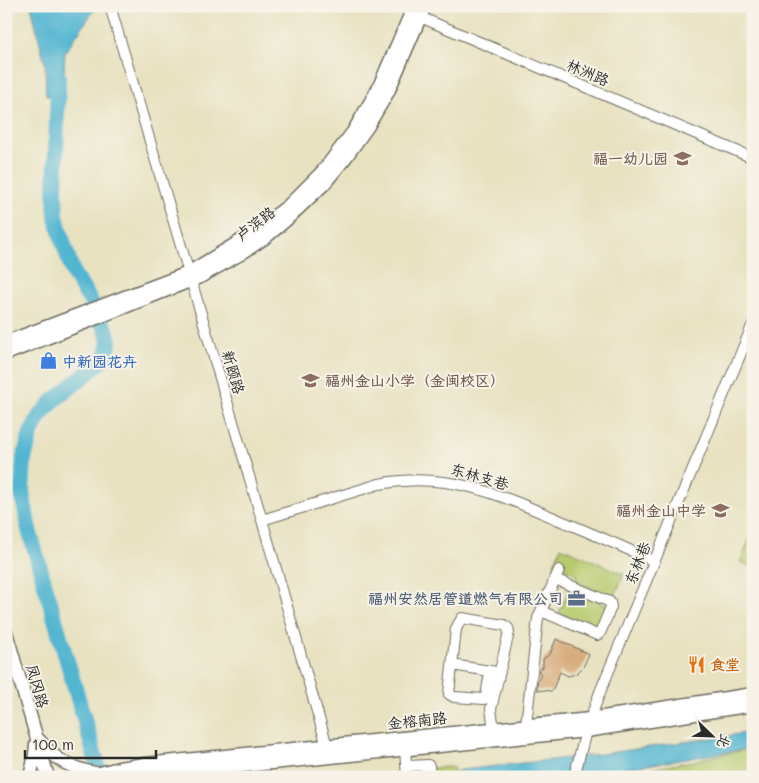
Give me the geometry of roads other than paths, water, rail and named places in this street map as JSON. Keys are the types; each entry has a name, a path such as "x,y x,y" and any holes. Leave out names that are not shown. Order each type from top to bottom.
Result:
{"main road":[{"name":"卢滨路","path":"6,354 79,319 228,262 266,237 324,184 356,144 388,92 417,11"},
{"path":"6,342 79,319"},
{"name":"凤冈路","path":"6,632 48,777"},
{"name":"金榕南路","path":"90,776 119,768 145,764 590,719 753,694"},
{"name":"金榕南路","path":"134,777 204,773 405,749 586,731 753,705"},
{"path":"36,736 53,755 90,776"},
{"path":"30,777 35,755 36,736"}],"street":[{"name":"新颐路","path":"110,6 262,520 326,746"},
{"name":"林洲路","path":"417,11 753,158"},
{"name":"东林巷","path":"574,777 590,719 753,324"},
{"name":"东林支巷","path":"262,520 379,484 414,480 445,481 466,485 496,495 654,560"},
{"path":"526,725 538,618 541,611 557,574 610,602 611,607 600,633 597,635 541,611"},
{"path":"462,618 504,625 508,628 509,632 494,672 484,699 454,697 449,694 456,629 462,618"},
{"path":"452,665 494,672"},
{"path":"494,672 491,709 494,728"},
{"path":"405,749 406,777"},
{"path":"406,766 428,765 430,777"}],"water":[{"path":"31,6 97,6 65,52 63,96 46,96 45,64"},
{"path":"753,732 753,748 585,775 452,777 455,772 461,770 594,755"}],"waterway":[{"path":"58,76 56,217 74,275 107,332 109,343 107,355 53,401 39,417 31,433 24,458 22,492 29,530 101,777"}],"place":[{"name":"福一幼儿园","path":"682,158"},
{"name":"中新园花卉","path":"48,361"},
{"name":"福州金山小学（金闽校区）","path":"311,380"},
{"name":"福州金山中学","path":"720,510"},
{"name":"福州安然居管道燃气有限公司","path":"577,598"},
{"name":"食堂","path":"696,664"}]}
